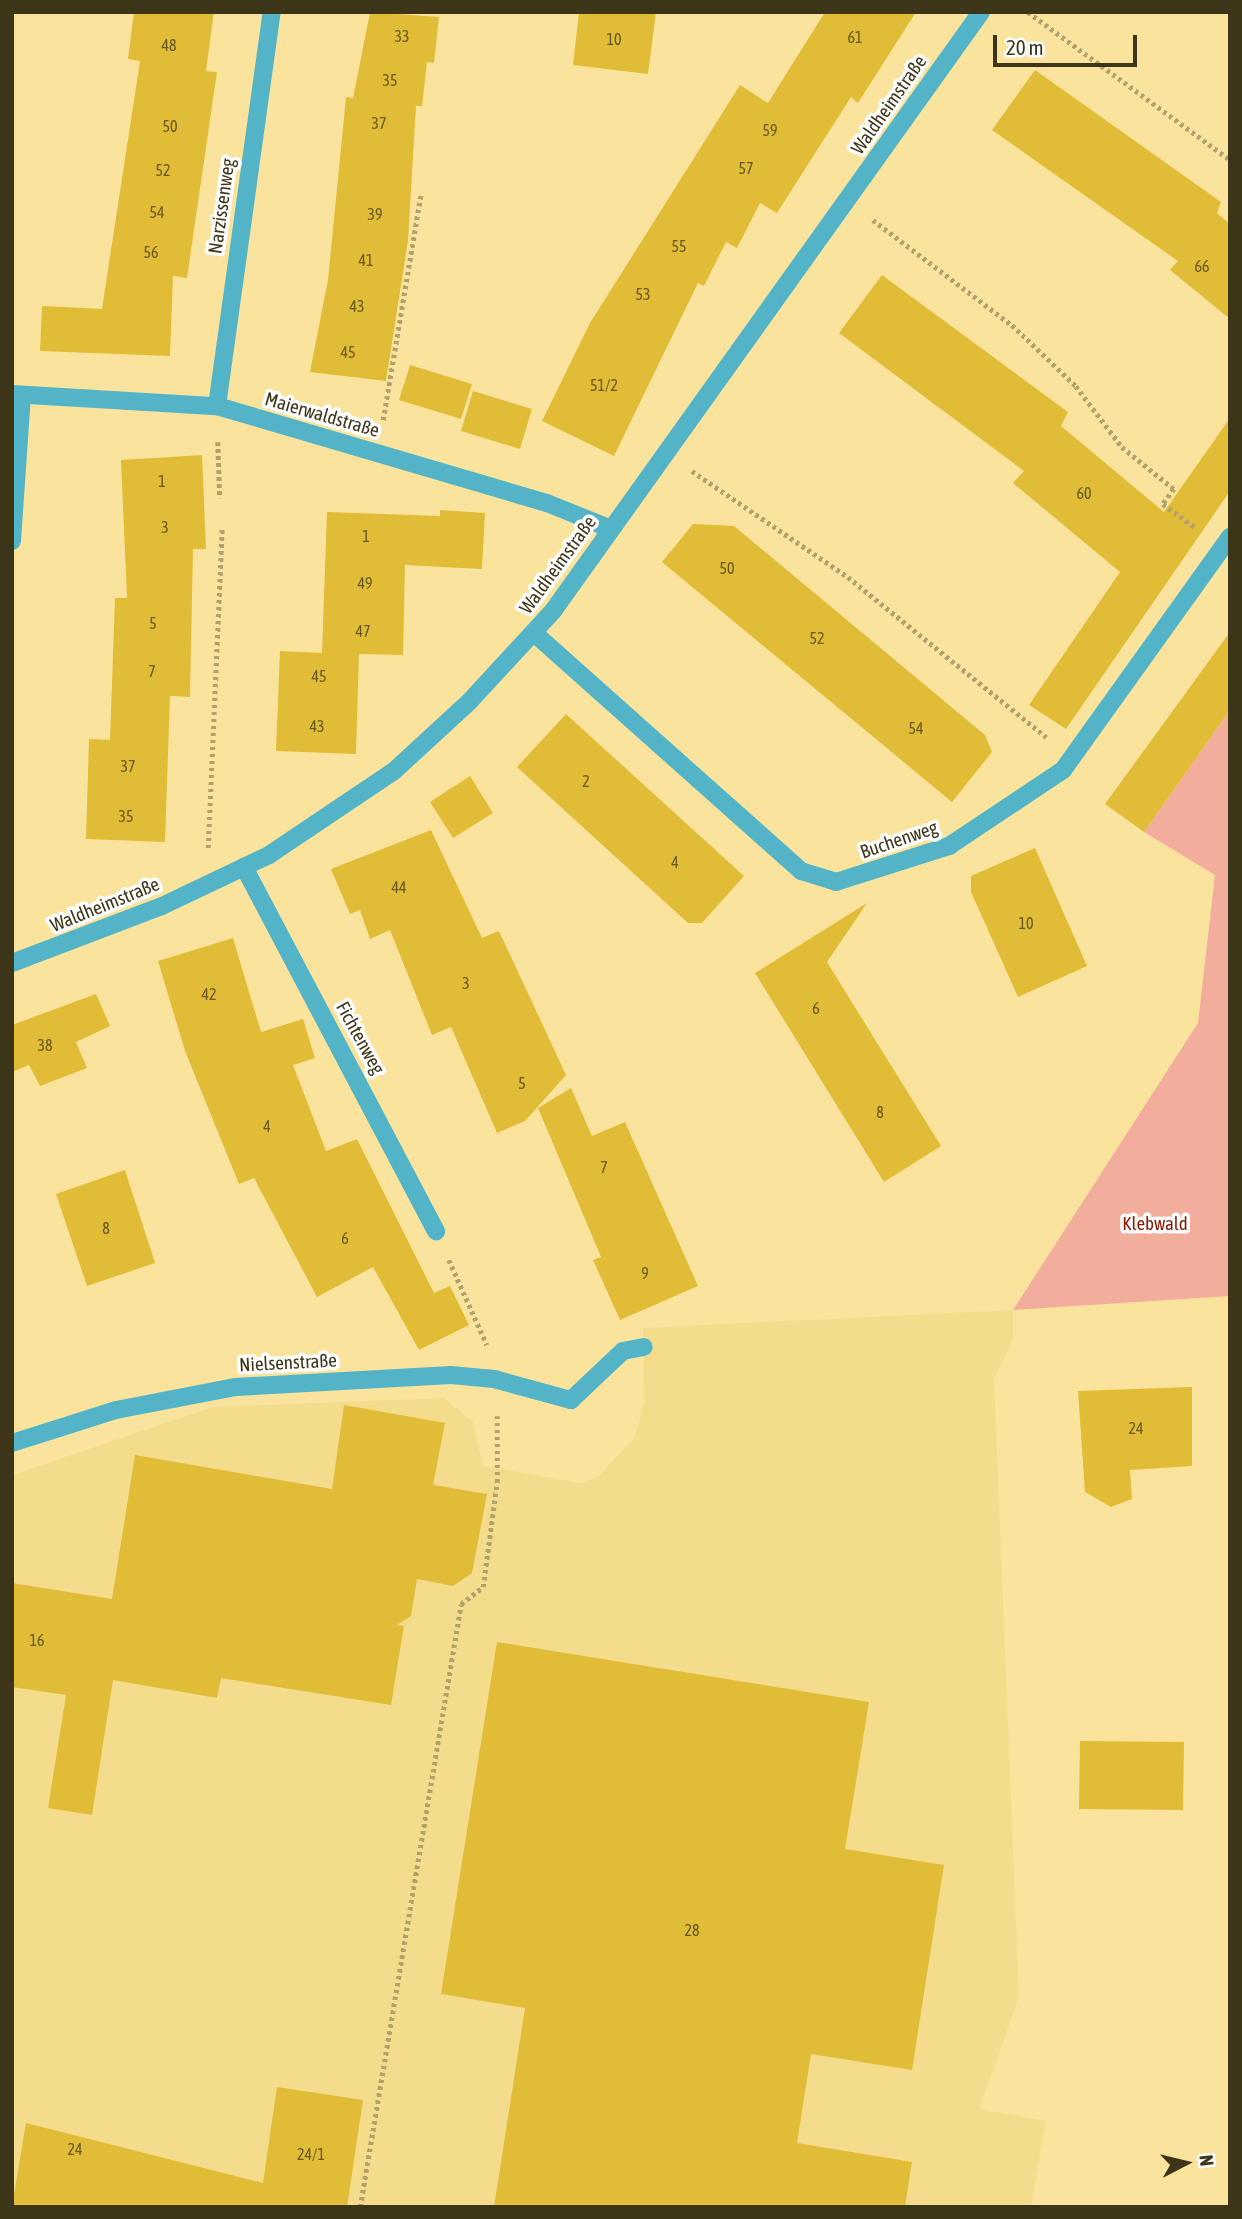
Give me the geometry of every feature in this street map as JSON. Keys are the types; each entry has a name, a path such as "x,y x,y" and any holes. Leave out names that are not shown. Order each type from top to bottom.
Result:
{"street":[{"name":"Narzissenweg","path":"218,406 272,12"},
{"name":"Waldheimstraße","path":"12,963 214,883 337,814 394,771 534,633 981,12"},
{"name":"Maierwaldstraße","path":"17,395 218,406 562,508 611,529"},
{"path":"12,541 17,395"},
{"name":"Buchenweg","path":"534,633 818,881 897,867 949,846 1034,793 1076,756 1226,542"},
{"name":"Fichtenweg","path":"244,867 436,1231"},
{"name":"Nielsenstraße","path":"12,1443 116,1410 209,1390 451,1375 494,1379 571,1400 623,1351 644,1347"}],"path":[{"path":"1028,12 1230,160"},
{"path":"376,452 407,309 421,194"},
{"path":"846,203 1012,325 1076,386 1122,447 1174,489 1163,504 1226,542"},
{"path":"218,406 220,498"},
{"path":"664,454 848,577 1008,710 1076,756"},
{"path":"214,883 208,848 222,529"},
{"path":"360,2207 461,1604 483,1587 497,1482 494,1379 486,1341 436,1231"}],"shaded area":[{"path":"1013,1310 1013,1341 994,1378 1019,1997 979,2109 1046,2121 1031,2207 12,2207 12,1475 213,1407 444,1398 473,1422 483,1466 581,1483 597,1478 635,1437 644,1402 643,1328"}],"green space":[{"name":"Klebwald","path":"1230,710 1230,1296 1013,1310 1198,1023 1215,875 1144,832"}],"building":[{"path":"134,12 214,12 206,71 217,72 187,278 173,276 170,356 40,351 42,306 102,309 140,61 128,59"},
{"path":"370,12 439,17 434,63 427,62 422,106 416,106 408,241 386,381 310,372 328,280 346,97 353,98"},
{"path":"579,12 656,12 648,74 573,65"},
{"path":"825,12 916,12 858,103 851,97 777,213 760,203 737,248 726,242 704,286 698,283 614,456 542,421 590,323 740,85 768,103"},
{"path":"1035,70 1221,202 1217,213 1230,224 1230,319 1170,270 1178,261 992,130"},
{"path":"882,275 1068,412 1061,426 1164,512 1230,418 1230,491 1066,729 1029,705 1120,572 1013,483 1024,471 839,333"},
{"path":"410,365 472,384 461,419 399,400"},
{"path":"473,391 532,409 520,449 461,431"},
{"path":"202,455 206,549 193,549 190,697 170,696 165,842 86,839 89,739 110,740 115,598 127,598 121,460"},
{"path":"440,510 485,513 482,569 405,565 403,655 359,654 356,754 276,751 280,651 322,653 327,512 440,516"},
{"path":"693,524 734,526 985,735 992,752 952,802 662,562"},
{"path":"1230,632 1230,710 1144,832 1105,804"},
{"path":"566,714 744,876 702,923 688,923 517,767"},
{"path":"470,776 493,813 453,838 430,802"},
{"path":"431,830 482,938 499,931 566,1075 525,1121 497,1133 451,1027 432,1035 390,930 370,939 360,910 350,914 331,869"},
{"path":"1035,848 1087,966 1018,997 971,892 971,876"},
{"path":"867,903 827,962 941,1146 884,1182 755,973"},
{"path":"233,938 261,1032 303,1019 315,1058 293,1065 326,1151 357,1139 434,1293 450,1286 469,1325 419,1350 373,1267 317,1297 254,1178 239,1184 185,1051 158,961"},
{"path":"96,994 110,1026 76,1042 87,1068 40,1086 29,1065 12,1072 12,1025"},
{"path":"571,1088 592,1136 625,1122 698,1286 620,1320 593,1260 601,1257 538,1108"},
{"path":"125,1170 155,1263 87,1286 56,1194"},
{"path":"1192,1387 1192,1466 1130,1470 1132,1499 1111,1507 1085,1492 1078,1391"},
{"path":"344,1405 445,1423 433,1485 487,1494 472,1573 453,1586 417,1579 411,1616 397,1625 404,1626 391,1705 221,1678 217,1698 113,1680 92,1815 48,1808 66,1695 12,1687 12,1583 112,1599 135,1455 332,1489"},
{"path":"497,1642 869,1702 845,1849 944,1865 912,2070 811,2054 797,2143 912,2162 905,2207 494,2207 525,2008 441,1994"},
{"path":"1080,1741 1184,1742 1183,1810 1079,1809"},
{"path":"277,2087 363,2100 347,2207 12,2207 26,2123 263,2183"}]}
